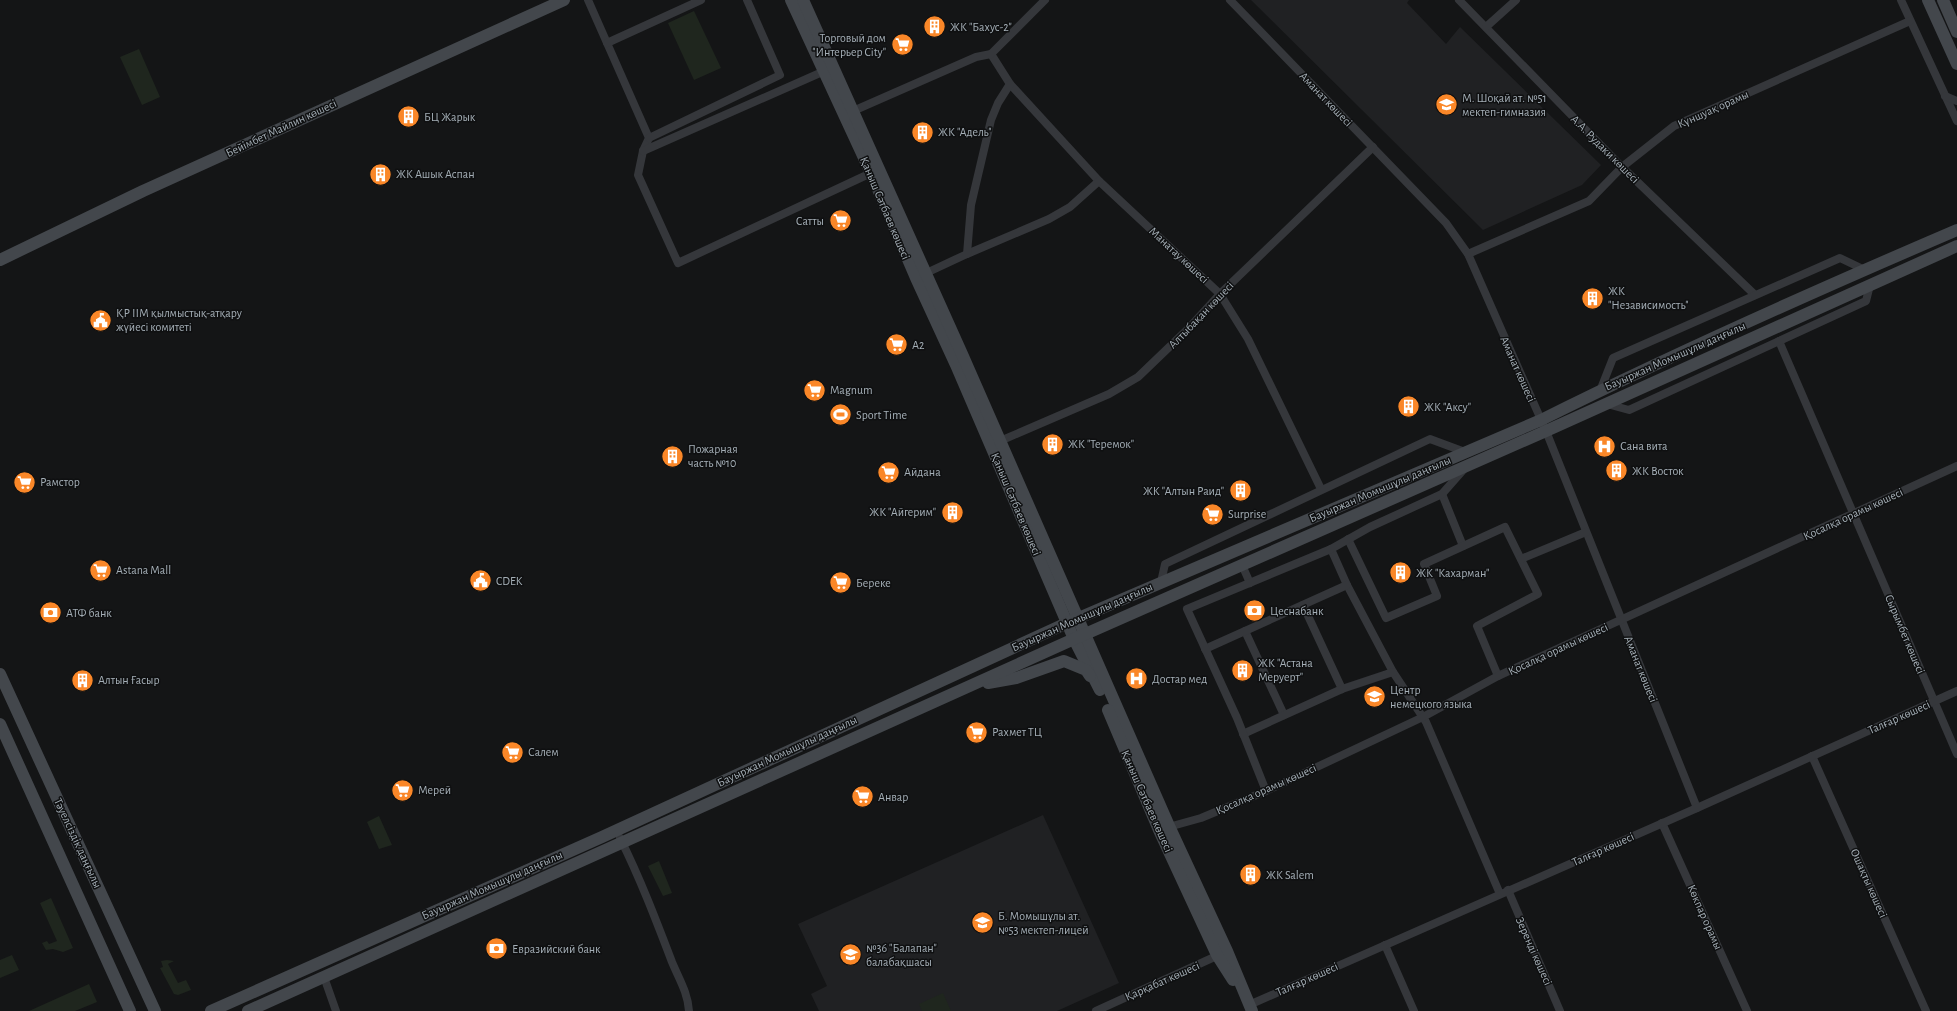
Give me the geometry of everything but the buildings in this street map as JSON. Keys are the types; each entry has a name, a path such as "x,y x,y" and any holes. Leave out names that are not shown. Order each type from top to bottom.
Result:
{"main road":[{"name":"Бейімбет Майлин көшесі","path":"0,260 149,188 564,0"},
{"name":"Қаныш Сәтбаев көшесі","path":"791,0 828,70 853,111 956,365 1164,828"},
{"name":"Қаныш Сәтбаев көшесі","path":"803,0 828,70 871,173 1000,441 1072,621"},
{"path":"1928,0 1957,64"},
{"path":"1942,0 1957,32"},
{"name":"Бауыржан Момышұлы даңғылы","path":"211,1011 616,830 1072,621 1541,420 1600,391 1865,270 1957,230"},
{"name":"Бауыржан Момышұлы даңғылы","path":"248,1011 1079,637 1607,404 1957,246"},
{"path":"1938,255 1957,253"},
{"name":"Қаныш Сәтбаев көшесі","path":"1079,637 1098,686 1222,953 1250,1008"},
{"path":"971,686 1016,678 1064,661 1086,670 1098,686"},
{"name":"Тәуелсіздік даңғылы","path":"0,674 155,1011"},
{"name":"Тәуелсіздік даңғылы","path":"0,724 130,1011"}],"street":[{"path":"588,0 649,138"},
{"path":"607,43 701,0"},
{"path":"747,0 780,75 649,138 643,151 638,175 678,262 871,173"},
{"path":"853,111 976,57 991,54 1045,0"},
{"name":"Аманат көшесі","path":"1230,0 1446,223 1468,254 1546,431 1697,808"},
{"name":"А.А. Рудаки көшесі","path":"1459,0 1622,167 1755,295"},
{"path":"1486,27 1516,0"},
{"path":"1901,0 1957,121"},
{"name":"Күншуақ орамы","path":"1468,254 1589,201 1622,167 1674,126 1910,21"},
{"name":"Манатау көшесі","path":"991,54 1010,84 1099,181 1220,294 1248,339 1321,489"},
{"path":"643,151 828,70"},
{"path":"967,254 971,205 991,120 998,102 1010,84"},
{"path":"1945,96 1957,101"},
{"name":"Алтыбақан көшесі","path":"1000,441 1109,394 1138,377 1188,329 1220,294 1373,146"},
{"path":"921,276 967,254 1049,219 1070,207 1099,181"},
{"path":"1600,391 1613,358 1840,258 1865,270"},
{"path":"1607,404 1630,410 1866,302 1870,285"},
{"name":"Сырымбет көшесі","path":"1779,341 1957,754"},
{"path":"1161,582 1165,564 1321,489 1430,439 1465,452"},
{"path":"1266,791 1243,734 1187,609 1331,549 1370,527 1442,494 1467,466"},
{"name":"Қосалқа орамы көшесі","path":"1164,828 1201,818 1266,791 1423,717 1498,676 1957,466"},
{"path":"1442,494 1463,546"},
{"path":"1348,539 1386,618 1437,596 1424,564 1505,527 1538,594 1477,626 1498,676"},
{"path":"1521,559 1586,532"},
{"name":"Зеренді көшесі","path":"1331,549 1347,585 1393,672 1423,717 1560,1011"},
{"path":"1242,565 1250,583"},
{"path":"1206,649 1347,585"},
{"path":"1303,605 1342,689"},
{"path":"1245,631 1284,715"},
{"path":"1243,734 1342,689 1393,672"},
{"name":"Талғар көшесі","path":"1250,1008 1385,945 1697,808 1957,691"},
{"name":"Ошақты көшесі","path":"1812,756 1926,1011"},
{"name":"Көкпар орамы","path":"1662,823 1747,1011"},
{"path":"616,830 652,908 673,964 688,998 689,1011"},
{"path":"1385,945 1414,1011"},
{"name":"Қарқабат көшесі","path":"1096,1011 1107,1009 1222,953"},
{"path":"324,977 336,1011"}],"shaded area":[{"name":"М. Шоқай ат. №51 мектеп-гимназия","path":"1251,0 1409,0 1407,3 1446,44 1460,27 1601,165 1582,185 1483,230"},
{"path":"694,11 721,68 694,80 668,23"},
{"path":"139,49 160,97 142,105 120,57"},
{"name":"Б. Момышұлы ат. №53 мектеп-лицей","path":"1043,815 1119,983 1057,1011 819,1011 811,994 827,986 798,924"},
{"path":"379,816 392,845 379,849 367,822"},
{"path":"659,861 672,893 663,896 648,866"},
{"path":"51,898 73,948 63,952 53,949 46,950 42,943 47,941 49,944 57,941 40,903"},
{"path":"12,955 19,970 0,978 0,960"},
{"path":"161,961 174,961 168,964 178,983 186,980 191,990 178,995 174,994 160,968 163,967"},
{"path":"89,984 97,1002 75,1011 29,1011"},
{"path":"943,993 951,1011 922,1011 919,1004"}],"place":[{"name":"ЖК \"Бахус-2\"","path":"935,27"},
{"name":"Торговый дом \"Интерьер City\"","path":"902,45"},
{"name":"М. Шоқай ат. №51 мектеп-гимназия","path":"1447,105"},
{"name":"БЦ Жарык","path":"408,117"},
{"name":"ЖК \"Адель\"","path":"922,132"},
{"name":"ЖК Ашык Аспан","path":"381,174"},
{"name":"Сатты","path":"840,221"},
{"name":"ЖК \"Независимость\"","path":"1593,298"},
{"name":"ҚР ІІМ қылмыстық-атқару жүйесі комитеті","path":"101,320"},
{"name":"А2","path":"897,345"},
{"name":"Magnum","path":"814,390"},
{"name":"ЖК \"Аксу\"","path":"1408,407"},
{"name":"Sport Time","path":"840,415"},
{"name":"ЖК \"Теремок\"","path":"1053,444"},
{"name":"Сана вита","path":"1604,446"},
{"name":"Пожарная часть №10","path":"672,456"},
{"name":"ЖК Восток","path":"1617,471"},
{"name":"Айдана","path":"888,472"},
{"name":"Рамстор","path":"24,482"},
{"name":"ЖК \"Алтын Раид\"","path":"1240,491"},
{"name":"ЖК \"Айгерим\"","path":"952,512"},
{"name":"Surprise","path":"1213,514"},
{"name":"Astana Mall","path":"100,570"},
{"name":"ЖК \"Кахарман\"","path":"1400,573"},
{"name":"CDEK","path":"481,581"},
{"name":"Береке","path":"840,583"},
{"name":"Цеснабанк","path":"1255,611"},
{"name":"АТФ банк","path":"50,613"},
{"name":"ЖК \"Астана Меруерт\"","path":"1243,670"},
{"name":"Достар мед","path":"1136,679"},
{"name":"Алтын Ғасыр","path":"82,680"},
{"name":"Центр немецкого языка","path":"1374,697"},
{"name":"Рахмет ТЦ","path":"977,732"},
{"name":"Салем","path":"513,752"},
{"name":"Мерей","path":"402,790"},
{"name":"Анвар","path":"863,797"},
{"name":"ЖК Salem","path":"1250,875"},
{"name":"Б. Момышұлы ат. №53 мектеп-лицей","path":"983,923"},
{"name":"Евразийский банк","path":"496,949"},
{"name":"№36 \"Балапан\" балабақшасы","path":"850,955"}]}
